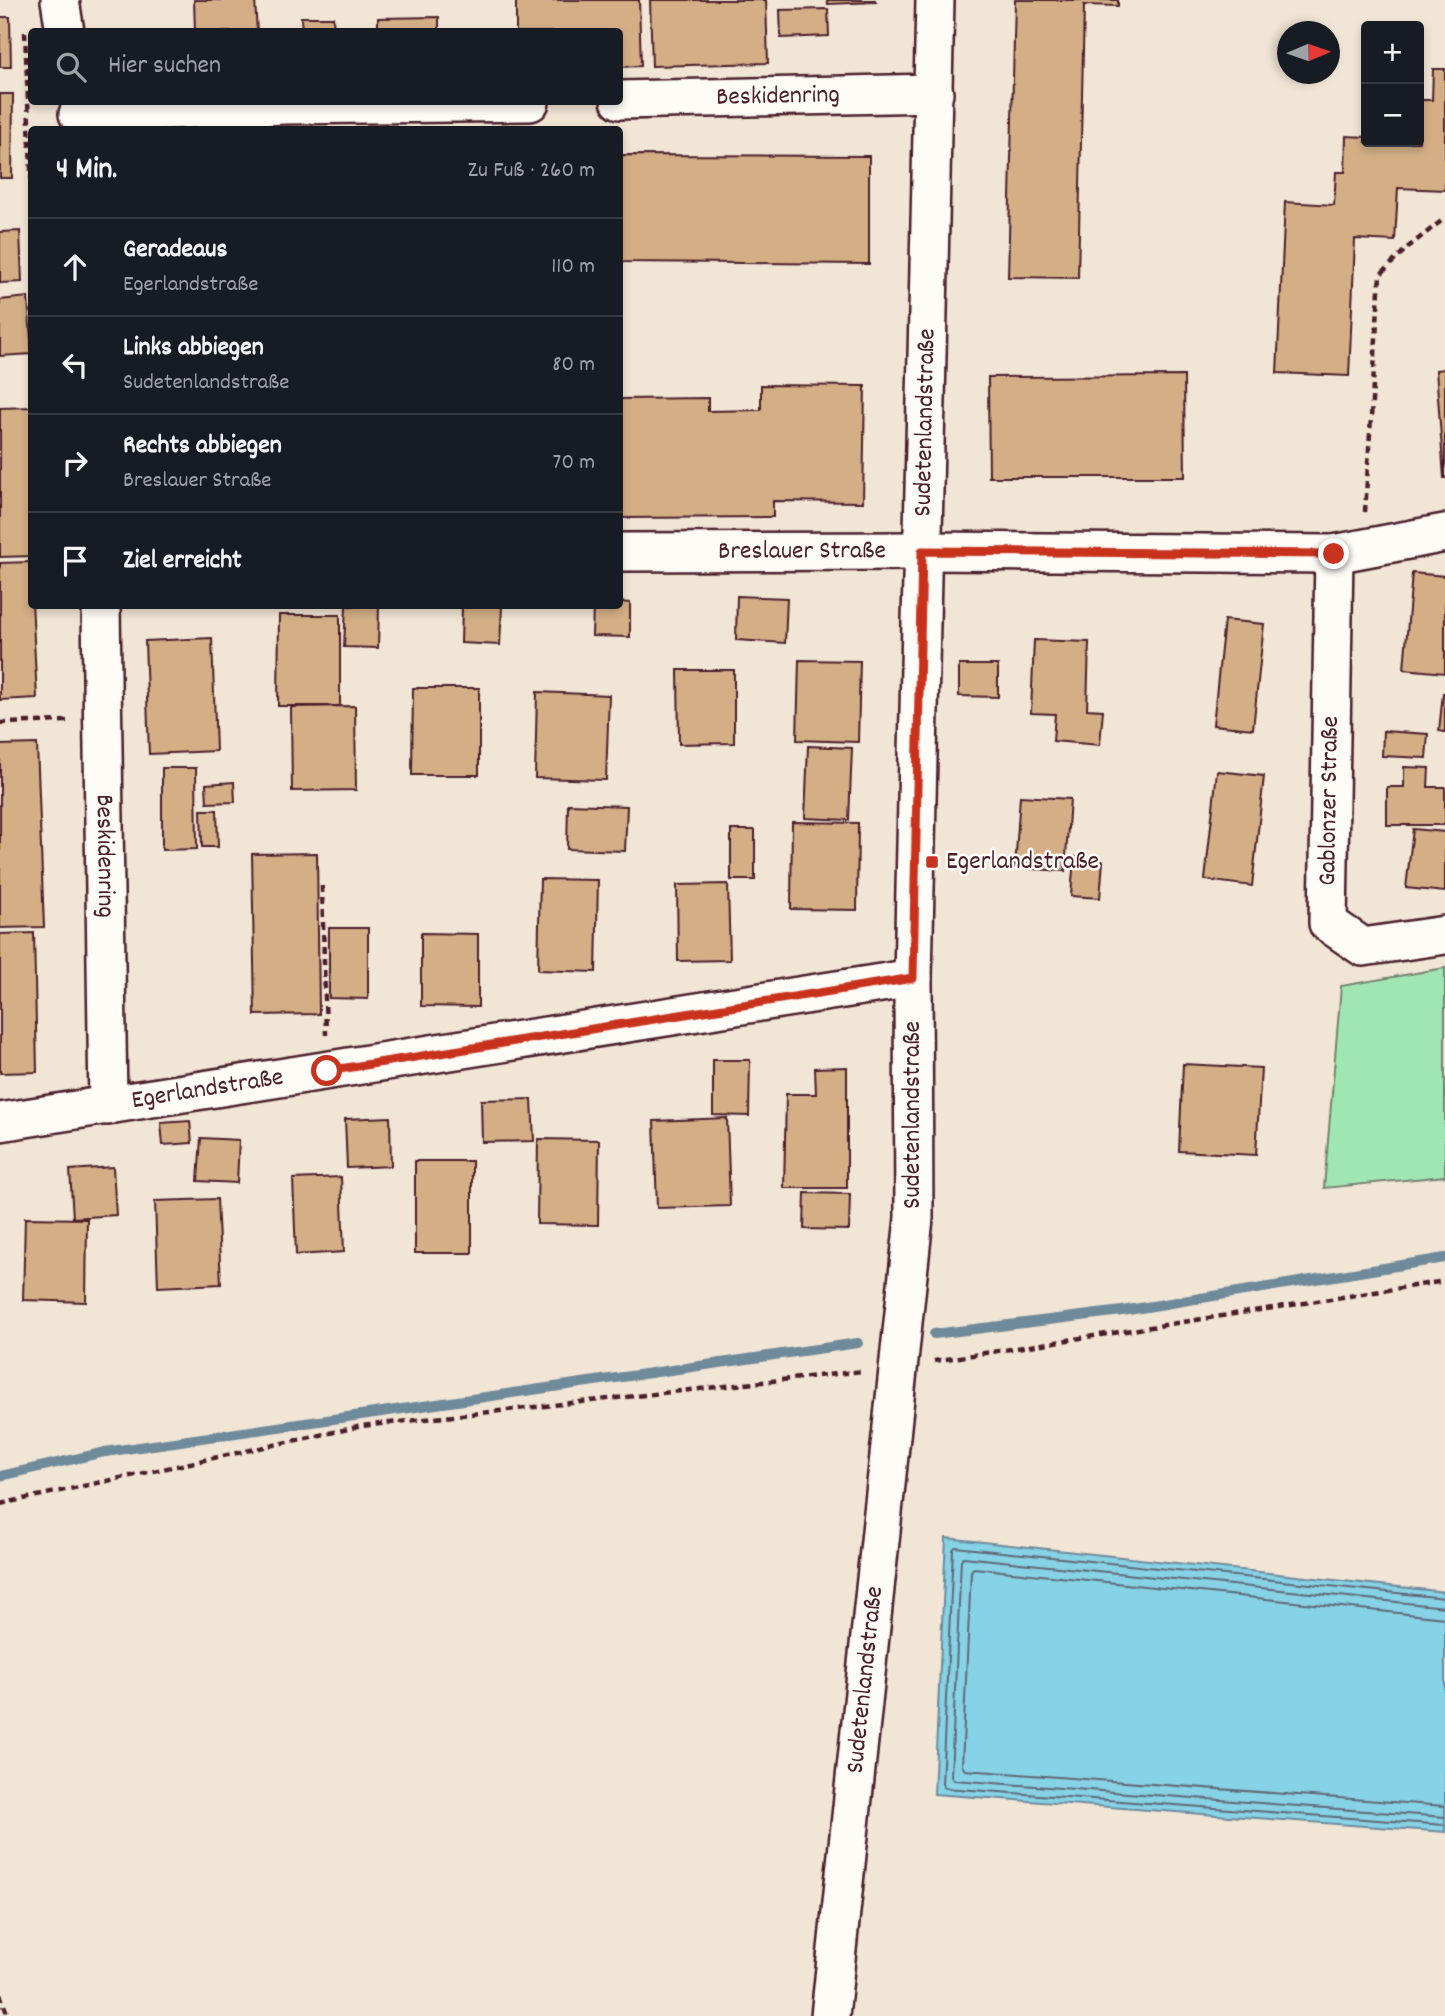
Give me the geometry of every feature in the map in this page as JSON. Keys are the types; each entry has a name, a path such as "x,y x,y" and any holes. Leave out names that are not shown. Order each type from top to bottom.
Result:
{"street":[{"path":"60,0 64,28"},
{"name":"Sudetenlandstraße","path":"830,2016 914,1218 913,978 935,0"},
{"name":"Beskidenring","path":"623,100 934,93"},
{"path":"78,115 285,105"},
{"name":"Breslauer Straße","path":"623,552 1349,551 1445,533"},
{"name":"Gablonzer Straße","path":"1349,551 1328,923 1363,947 1445,935"},
{"name":"Beskidenring","path":"101,609 108,1106"},
{"name":"Egerlandstraße","path":"0,1122 913,978"}],"path":[{"path":"24,27 29,126"},
{"path":"1349,551 1368,440 1380,275 1406,248 1445,218"},
{"path":"0,723 103,719"},
{"path":"322,886 327,1071"},
{"path":"0,1504 362,1426 900,1366 1445,1281"},
{"path":"0,1994 8,2016"}],"green space":[{"path":"1445,968 1445,1176 1324,1188 1341,986"}],"water":[{"path":"946,1538 1445,1592 1445,1832 934,1794"}],"building":[{"path":"194,0 255,0 257,28 195,28"},
{"path":"516,0 639,0 641,66 623,67 623,28 516,28"},
{"path":"650,0 766,0 768,63 652,66"},
{"path":"827,0 875,0 876,2 828,4"},
{"path":"1015,0 1118,0 1118,6 1084,5 1078,278 1008,277"},
{"path":"828,9 829,36 781,38 780,10"},
{"path":"0,17 10,17 11,67 0,67"},
{"path":"301,17 333,17 334,28 302,28"},
{"path":"439,17 439,28 378,28 378,18"},
{"path":"1433,69 1445,69 1445,190 1398,188 1395,241 1355,239 1349,376 1277,373 1285,202 1334,205 1336,172 1345,172 1346,136 1361,137 1361,147 1424,147 1424,100 1432,100"},
{"path":"0,94 13,94 12,178 0,178"},
{"path":"623,155 869,156 869,264 623,262"},
{"path":"20,231 22,282 0,283 0,232"},
{"path":"28,297 28,354 0,356 0,300"},
{"path":"1445,369 1445,478 1444,478 1436,370"},
{"path":"1184,376 1185,477 989,477 988,377"},
{"path":"761,385 865,386 863,502 773,501 773,517 623,518 623,399 708,398 708,411 761,410"},
{"path":"28,407 28,556 0,557 0,408"},
{"path":"28,562 28,609 32,609 37,698 0,700 0,563"},
{"path":"1412,573 1445,576 1445,673 1404,669"},
{"path":"737,596 787,598 785,643 736,640"},
{"path":"623,602 630,603 630,637 592,636 593,609 623,609"},
{"path":"346,609 379,609 378,648 344,647"},
{"path":"462,609 502,609 500,645 461,643"},
{"path":"279,615 340,615 340,706 278,706"},
{"path":"1224,620 1264,624 1253,729 1213,725"},
{"path":"212,638 216,751 149,754 145,641"},
{"path":"1034,640 1089,642 1087,709 1103,710 1100,745 1053,741 1055,714 1031,713"},
{"path":"799,660 860,661 858,742 797,740"},
{"path":"959,665 998,665 998,697 959,696"},
{"path":"678,670 734,670 734,743 679,744"},
{"path":"413,688 479,688 479,775 412,775"},
{"path":"537,692 609,695 606,780 535,778"},
{"path":"1445,693 1445,732 1439,731"},
{"path":"355,706 356,790 292,791 291,707"},
{"path":"1383,731 1428,734 1426,758 1382,756"},
{"path":"37,744 44,927 0,928 0,745"},
{"path":"808,746 852,748 849,820 805,818"},
{"path":"1404,767 1429,768 1428,787 1445,787 1445,825 1387,825 1387,787 1404,787"},
{"path":"162,768 196,768 197,849 162,850"},
{"path":"1217,771 1264,776 1252,886 1205,880"},
{"path":"234,782 235,802 207,803 206,784"},
{"path":"1020,796 1070,799 1065,871 1015,868"},
{"path":"568,804 627,806 625,851 567,849"},
{"path":"201,810 217,810 218,847 202,847"},
{"path":"792,822 858,823 857,910 791,909"},
{"path":"1413,829 1445,832 1445,892 1406,888"},
{"path":"731,830 755,830 755,880 731,880"},
{"path":"317,853 319,1014 255,1015 252,854"},
{"path":"1074,857 1103,861 1100,898 1071,896"},
{"path":"540,879 598,880 596,972 538,970"},
{"path":"728,884 730,960 678,961 677,885"},
{"path":"329,928 368,928 368,999 329,998"},
{"path":"34,933 37,1072 0,1073 0,934"},
{"path":"421,933 478,934 478,1007 421,1006"},
{"path":"713,1060 750,1060 749,1116 713,1115"},
{"path":"1183,1064 1261,1068 1256,1155 1179,1151"},
{"path":"847,1067 847,1188 784,1188 786,1094 816,1094 815,1068"},
{"path":"532,1099 534,1141 482,1142 481,1100"},
{"path":"390,1117 391,1166 347,1168 345,1119"},
{"path":"727,1118 730,1206 657,1208 654,1121"},
{"path":"190,1121 192,1143 163,1145 161,1123"},
{"path":"201,1138 239,1140 237,1183 198,1181"},
{"path":"538,1139 599,1140 598,1225 537,1224"},
{"path":"415,1161 472,1161 472,1253 415,1253"},
{"path":"113,1167 116,1215 73,1218 70,1170"},
{"path":"341,1177 344,1252 296,1255 293,1179"},
{"path":"805,1193 850,1194 849,1230 804,1229"},
{"path":"217,1199 221,1284 158,1287 155,1201"},
{"path":"25,1218 87,1219 86,1302 23,1300"}],"waterway":[{"path":"934,1334 1122,1311 1445,1258"},
{"path":"0,1476 105,1452 858,1343"}],"place":[{"name":"Egerlandstraße","path":"932,862"}],"route":[{"path":"327,1071 913,978 922,551 1334,554"}]}
